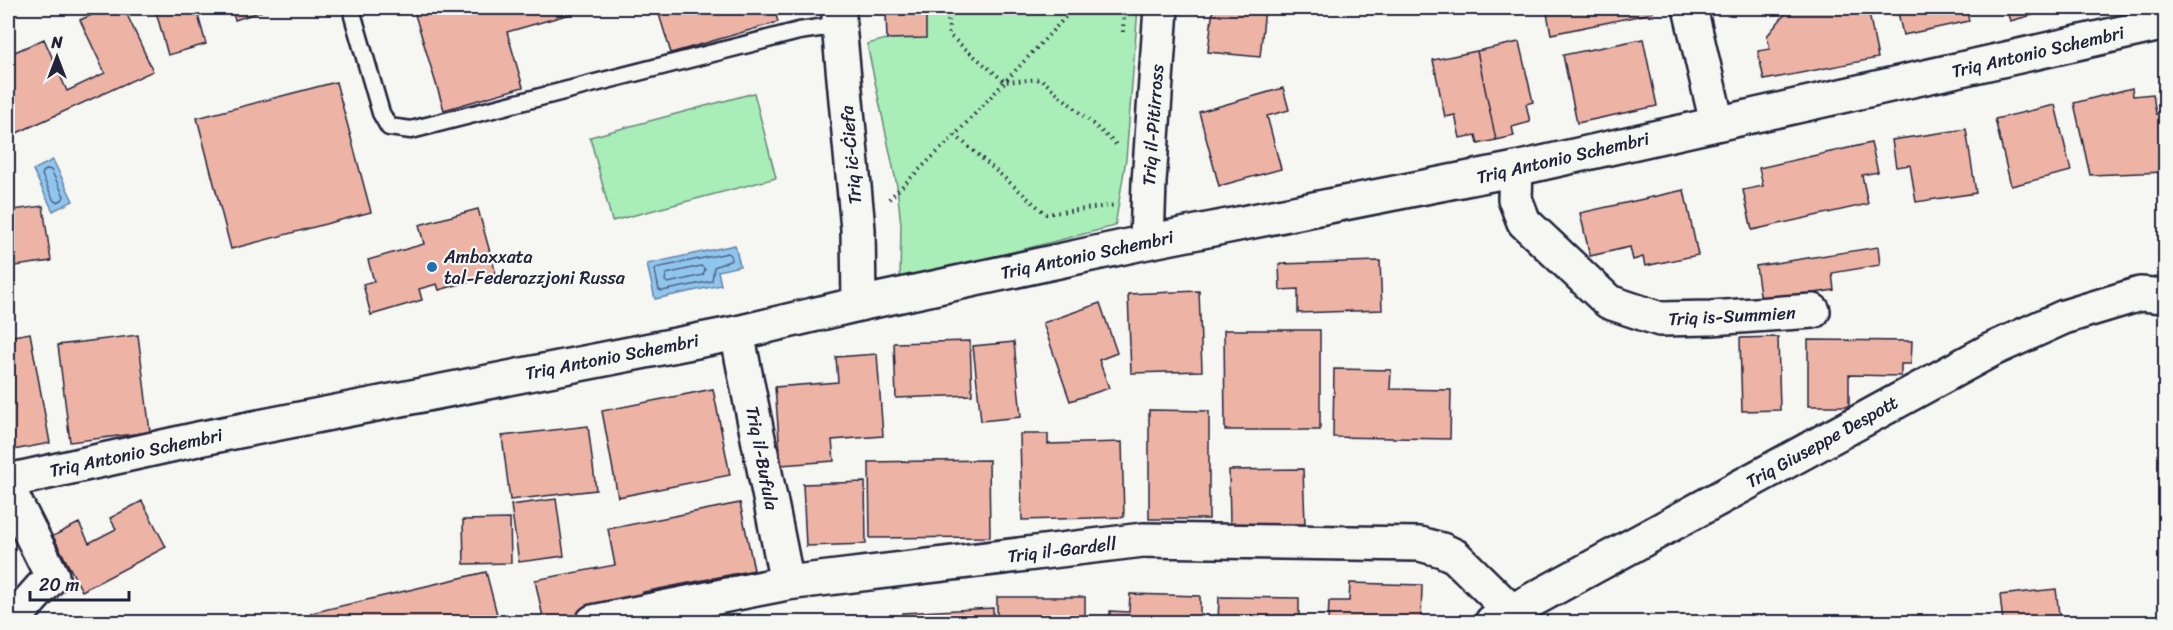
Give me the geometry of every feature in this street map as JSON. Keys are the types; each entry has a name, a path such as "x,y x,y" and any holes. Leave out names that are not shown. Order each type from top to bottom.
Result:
{"street":[{"name":"Triq il-Pitirross","path":"1147,242 1161,8"},
{"path":"1690,8 1717,123"},
{"name":"Triq iċ-Ċiefa","path":"839,16 858,229 859,304"},
{"name":"Triq Antonio Schembri","path":"8,481 198,439 737,333 859,304 1147,242 1516,169 2166,23"},
{"name":"Triq is-Summien","path":"1516,169 1515,199 1524,222 1609,302 1660,320 1813,311"},
{"name":"Triq Giuseppe Despott","path":"1500,617 1991,350 2064,317 2140,294 2166,296"},
{"name":"Triq il-Bufula","path":"737,333 787,583"},
{"path":"8,488 52,576 11,622"},
{"name":"Triq il-Gardell","path":"593,622 787,583 1143,540 1420,544 1455,556 1500,617"}],"lane":[{"path":"352,16 381,113 389,127 411,130 799,31 839,16"}],"path":[{"path":"948,8 949,35 1005,82 1041,79 1121,148 1121,137"},
{"path":"858,229 955,135 1074,8"},
{"path":"1123,43 1124,8"},
{"path":"955,135 1046,214 1119,205"}],"green space":[{"path":"883,8 1138,8 1126,159 1115,226 900,281 901,225 897,186 867,44 887,39 886,9"},
{"path":"754,93 776,178 612,221 590,137"}],"water":[{"path":"53,160 73,201 53,211 33,170"},
{"path":"735,245 740,266 718,271 721,285 655,299 647,264"}],"building":[{"path":"108,8 124,8 153,71 8,137 8,55 44,39 67,91 105,73 80,20"},
{"path":"155,8 196,8 206,44 168,55"},
{"path":"231,8 271,8 235,20"},
{"path":"413,8 591,8 507,32 523,87 444,110"},
{"path":"657,8 774,8 778,22 671,53"},
{"path":"926,8 926,38 887,39 886,9"},
{"path":"1213,8 1265,8 1260,57 1208,52"},
{"path":"1546,8 1652,8 1653,13 1551,34"},
{"path":"1790,8 1868,8 1878,58 1764,80 1758,51 1770,49 1767,36"},
{"path":"1897,8 1966,8 1969,21 1903,35"},
{"path":"2006,8 2043,8 2044,12 2010,21"},
{"path":"1643,39 1657,106 1577,123 1563,55"},
{"path":"1519,42 1533,102 1526,104 1530,122 1512,127 1514,136 1496,140 1477,51"},
{"path":"1477,51 1496,140 1478,144 1476,135 1460,138 1455,115 1445,117 1433,60"},
{"path":"336,82 371,212 231,249 197,118"},
{"path":"1283,88 1289,110 1267,116 1281,169 1219,186 1199,112"},
{"path":"2132,88 2133,96 2153,94 2156,114 2166,114 2166,172 2090,175 2074,103"},
{"path":"2055,105 2071,171 2011,186 1995,119"},
{"path":"1966,129 1976,193 1916,202 1910,165 1896,167 1892,140"},
{"path":"1871,143 1878,172 1862,175 1868,204 1752,230 1743,190 1763,186 1759,168"},
{"path":"1684,190 1698,255 1645,266 1643,257 1633,260 1630,247 1590,256 1580,213"},
{"path":"11,198 13,210 43,206 51,261 8,267 8,199"},
{"name":"Ambaxxata tal-Federazzjoni Russa","path":"478,209 496,274 439,290 437,284 419,289 422,300 371,315 363,284 374,281 368,260 424,244 419,225"},
{"path":"1878,247 1880,265 1832,273 1834,290 1761,301 1756,266"},
{"path":"1380,261 1382,310 1298,313 1298,289 1280,290 1279,264"},
{"path":"1199,291 1202,371 1131,373 1128,294"},
{"path":"1100,303 1117,353 1099,360 1109,388 1070,401 1043,323"},
{"path":"1224,330 1320,330 1320,430 1225,430"},
{"path":"30,333 50,443 8,451 8,337"},
{"path":"138,335 150,432 70,442 58,345"},
{"path":"1778,337 1780,410 1742,411 1740,338"},
{"path":"1808,340 1912,341 1911,364 1901,364 1901,376 1849,375 1849,406 1808,406"},
{"path":"970,341 972,395 896,398 894,343"},
{"path":"1014,342 1021,417 981,421 973,346"},
{"path":"877,354 883,436 832,440 834,461 781,465 775,387 838,382 836,357"},
{"path":"1334,369 1391,370 1390,389 1451,390 1450,439 1333,437"},
{"path":"713,389 730,475 618,497 602,411"},
{"path":"1149,410 1209,411 1209,519 1149,519"},
{"path":"588,426 596,490 510,500 502,436"},
{"path":"1020,434 1048,434 1048,444 1122,442 1124,517 1022,520"},
{"path":"989,460 990,537 870,538 869,462"},
{"path":"1303,469 1305,524 1230,525 1229,470"},
{"path":"865,482 866,544 806,546 803,484"},
{"path":"556,499 564,556 519,562 511,505"},
{"path":"142,501 166,547 82,591 53,536 79,523 89,543 116,529 110,518"},
{"path":"740,503 754,570 643,592 647,610 583,622 544,622 535,580 615,565 608,529"},
{"path":"510,519 511,563 464,564 463,520"},
{"path":"486,572 499,622 313,622 311,613"},
{"path":"1350,583 1422,585 1421,622 1328,622 1329,601 1349,601"},
{"path":"2056,589 2060,622 2003,622 2000,595"},
{"path":"1130,594 1200,596 1200,622 1110,622 1110,611 1129,612"},
{"path":"997,597 1085,597 1085,622 997,622"},
{"path":"1219,597 1299,598 1299,622 1218,622"},
{"path":"993,608 993,622 902,622 902,613"},
{"path":"853,617 854,622 828,622"}],"place":[{"name":"Ambaxxata tal-Federazzjoni Russa","path":"432,267"}]}
